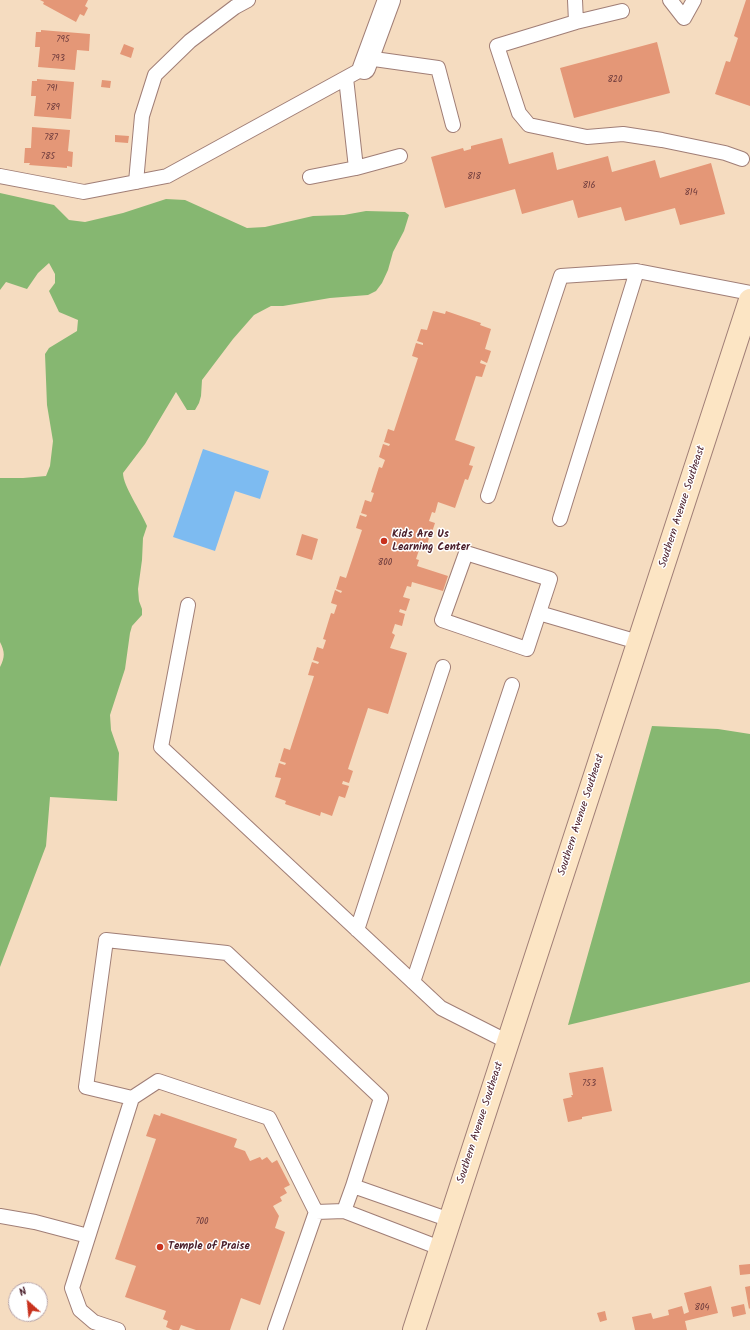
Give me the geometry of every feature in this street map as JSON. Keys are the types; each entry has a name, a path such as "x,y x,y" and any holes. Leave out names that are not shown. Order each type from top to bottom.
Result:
{"main road":[{"name":"Southern Avenue Southeast","path":"414,1330 750,300"}],"street":[{"path":"359,68 389,0"}],"lane":[{"path":"136,182 142,116 155,75 190,42 235,7 248,0"},
{"path":"574,0 576,22"},
{"path":"670,0 684,18 694,0"},
{"path":"622,11 576,22 497,46 519,114 530,125 587,137 623,134 654,139 742,159"},
{"path":"356,168 359,68"},
{"path":"0,176 84,192 167,176 359,68 438,68 454,125"},
{"path":"310,177 356,168 400,156"},
{"path":"488,496 561,276 637,271 750,293"},
{"path":"560,519 637,271"},
{"path":"466,553 550,579 539,613 526,649 442,620 466,553"},
{"path":"188,606 161,747 441,1008 508,1042"},
{"path":"539,613 638,642"},
{"path":"357,930 443,667"},
{"path":"413,982 512,685"},
{"path":"132,1098 86,1086 106,940 227,953 381,1098 344,1211"},
{"path":"118,1330 94,1322 80,1310 72,1288 132,1098 158,1082 269,1118 316,1212 276,1330"},
{"path":"353,1186 450,1220"},
{"path":"316,1212 344,1211 440,1248"},
{"path":"0,1216 34,1222 88,1236"}],"green space":[{"path":"0,193 54,205 69,220 85,222 123,213 166,199 185,200 247,228 265,227 313,216 344,215 366,211 405,212 409,215 404,231 393,252 388,270 382,283 376,291 368,295 330,298 283,306 271,306 254,315 233,339 202,380 201,396 195,410 187,410 176,392 145,444 123,473 129,492 147,526 143,538 138,589 142,615 132,626 125,669 110,715 111,730 119,753 117,801 50,797 46,846 0,967 0,667 4,654 0,642 0,478 46,476 50,466 53,441 47,405 45,354 49,348 77,331 78,320 59,312 49,291 55,283 55,274 49,263 38,273 27,289 6,282 0,290"},
{"path":"652,726 718,729 750,734 750,982 568,1025"}],"water":[{"path":"203,449 269,471 260,499 235,491 215,551 173,537"}],"building":[{"path":"40,0 88,0 85,6 88,8 84,16 80,14 76,22 43,4 44,2"},
{"path":"746,0 750,0 750,106 715,94 726,61 730,62 738,38 734,36"},
{"path":"41,30 90,34 89,51 77,50 75,70 38,67 40,47 35,47 36,32 41,32"},
{"path":"657,42 670,93 574,118 560,68"},
{"path":"124,44 134,48 131,58 120,54"},
{"path":"37,79 74,82 71,119 34,116 36,96 31,96 32,81 37,81"},
{"path":"102,80 111,81 110,88 101,87"},
{"path":"32,127 70,130 68,151 73,152 72,167 67,166 67,168 29,165 30,163 24,163 25,148 31,148"},
{"path":"115,135 129,136 128,143 115,142"},
{"path":"502,138 509,164 553,152 557,170 608,156 612,172 655,160 660,178 711,163 725,214 680,225 675,208 625,221 621,207 578,218 573,200 522,214 515,189 445,208 431,157 463,148 464,151 471,149 471,146"},
{"path":"433,311 445,314 446,311 481,323 480,325 491,329 485,349 491,351 487,363 481,360 480,363 486,365 482,377 476,376 455,440 475,447 469,465 473,466 468,480 465,479 455,508 438,502 435,513 432,512 429,521 435,523 431,535 424,533 423,536 429,538 426,549 420,547 416,559 419,560 417,566 448,576 443,591 412,582 411,587 407,586 403,597 410,599 406,611 400,609 399,612 405,614 402,626 395,624 392,633 395,635 390,648 407,653 388,714 368,708 348,769 353,771 349,783 343,781 342,784 349,786 345,798 339,796 332,816 321,812 320,816 285,804 286,801 275,797 281,778 275,777 279,763 285,765 286,763 280,761 284,748 290,750 314,676 308,675 312,662 318,664 319,662 313,660 317,647 323,649 326,640 323,639 331,613 334,614 337,605 331,603 335,590 341,593 342,591 336,589 340,576 346,578 362,530 356,528 360,515 366,517 367,515 361,513 365,500 371,502 374,493 371,492 379,467 382,468 385,460 379,457 383,444 389,446 390,444 384,442 388,429 394,431 418,358 412,356 416,343 423,345 423,343 417,341 421,329 427,330"},
{"path":"302,534 318,539 312,560 296,555"},
{"path":"603,1067 612,1111 582,1117 582,1119 568,1122 563,1099 572,1097 571,1095 573,1095 569,1073"},
{"path":"161,1113 237,1139 234,1147 245,1151 250,1161 260,1157 262,1160 267,1157 272,1163 277,1160 290,1185 284,1188 287,1193 280,1197 282,1201 273,1206 279,1216 275,1228 285,1232 260,1305 241,1298 230,1330 196,1330 181,1325 179,1330 173,1330 166,1327 168,1321 163,1319 166,1311 125,1297 136,1266 115,1259 156,1139 146,1136 154,1114 160,1116"},
{"path":"750,1264 750,1274 740,1275 739,1265"},
{"path":"711,1286 718,1313 685,1321 687,1330 635,1330 632,1317 651,1313 653,1319 669,1315 668,1310 682,1306 684,1314 689,1312 684,1293"},
{"path":"750,1286 750,1308 749,1309 745,1287"},
{"path":"744,1304 746,1314 733,1317 731,1307"},
{"path":"605,1311 607,1320 600,1322 597,1313"}],"place":[{"name":"Kids Are Us Learning Center","path":"384,541"},
{"name":"Temple of Praise","path":"160,1247"}]}
